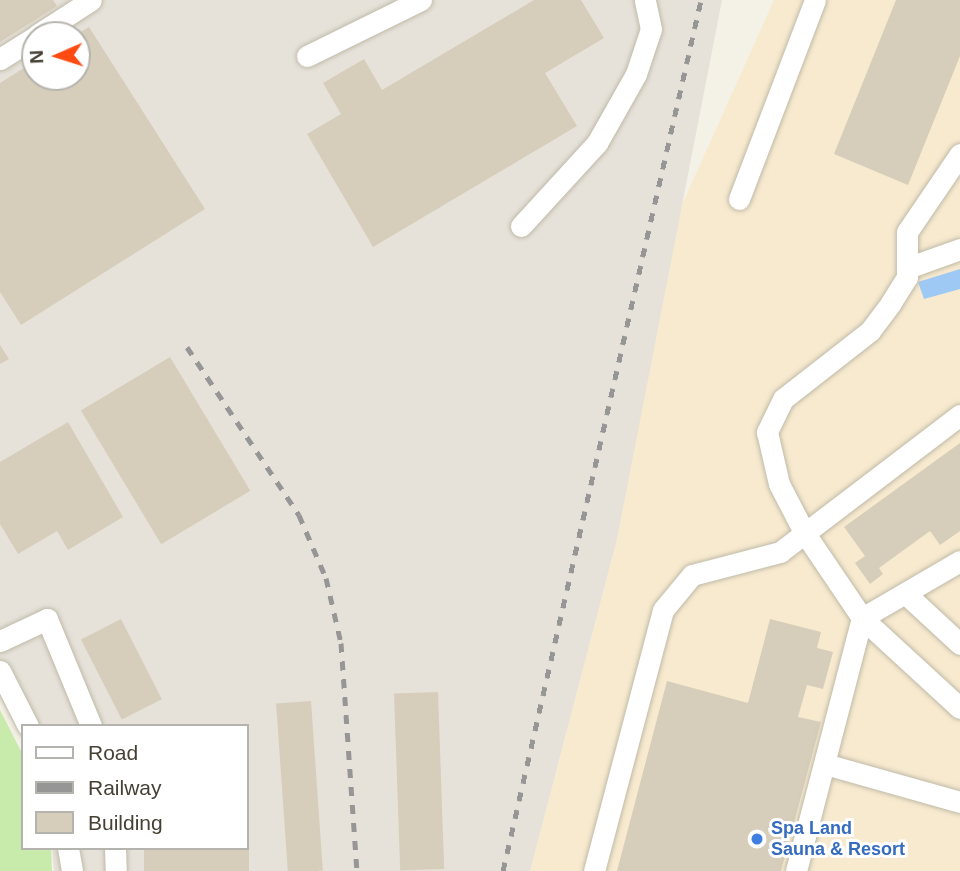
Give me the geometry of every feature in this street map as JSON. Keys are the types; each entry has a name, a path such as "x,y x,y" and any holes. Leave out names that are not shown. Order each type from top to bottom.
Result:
{"street":[{"path":"59,21 91,0"},
{"path":"307,56 421,0"},
{"path":"521,226 597,143 629,85 651,29 645,0"},
{"path":"739,199 814,0"},
{"path":"0,59 21,46"},
{"path":"960,154 907,232 907,268 870,331 782,399 767,432 779,484 804,533 863,618 960,708"},
{"path":"907,268 960,249"},
{"path":"594,871 663,610 692,575 779,552 960,415"},
{"path":"796,871 863,618 907,595 960,561"},
{"path":"907,595 960,644"},
{"path":"0,641 47,619 90,724"},
{"path":"0,671 27,724"},
{"path":"825,764 960,802"},
{"path":"68,850 72,871"},
{"path":"115,850 116,871"}],"shaded area":[{"path":"0,0 722,0 617,539 530,871 54,871 52,850 248,850 248,724 21,724 21,732 0,696"},
{"path":"774,0 960,0 960,871 530,871 617,539 677,216"}],"green space":[{"path":"0,710 21,751 21,850 51,850 52,871 0,871"}],"water":[{"path":"960,269 960,289 924,299 918,282"}],"building":[{"path":"0,0 53,0 57,6 33,21 21,21 21,29 0,42"},
{"path":"534,0 581,0 604,38 545,73 577,126 373,247 307,134 341,114 323,83 364,59 382,90"},
{"path":"896,0 960,0 960,56 908,185 834,154"},
{"path":"91,30 205,209 21,325 0,292 0,83 21,70 21,91 91,91"},
{"path":"0,345 9,359 0,364"},
{"path":"170,357 250,491 161,544 81,411"},
{"path":"68,422 123,517 68,550 57,531 18,554 0,524 0,462"},
{"path":"960,443 960,531 940,545 930,531 879,568 883,574 870,584 855,563 865,556 844,527"},
{"path":"121,619 162,699 122,720 81,639"},
{"path":"770,619 821,632 817,648 833,652 823,689 807,685 798,717 821,722 781,871 617,871 667,681 748,703"},
{"path":"438,692 444,869 400,870 394,694"},
{"path":"311,701 323,871 288,871 276,703"},
{"path":"249,848 249,871 144,871 144,850"}],"railway":[{"path":"503,871 701,0"},
{"path":"187,347 299,515 326,578 341,643 357,871"}],"place":[{"name":"Spa Land Sauna & Resort","path":"757,839"}]}
